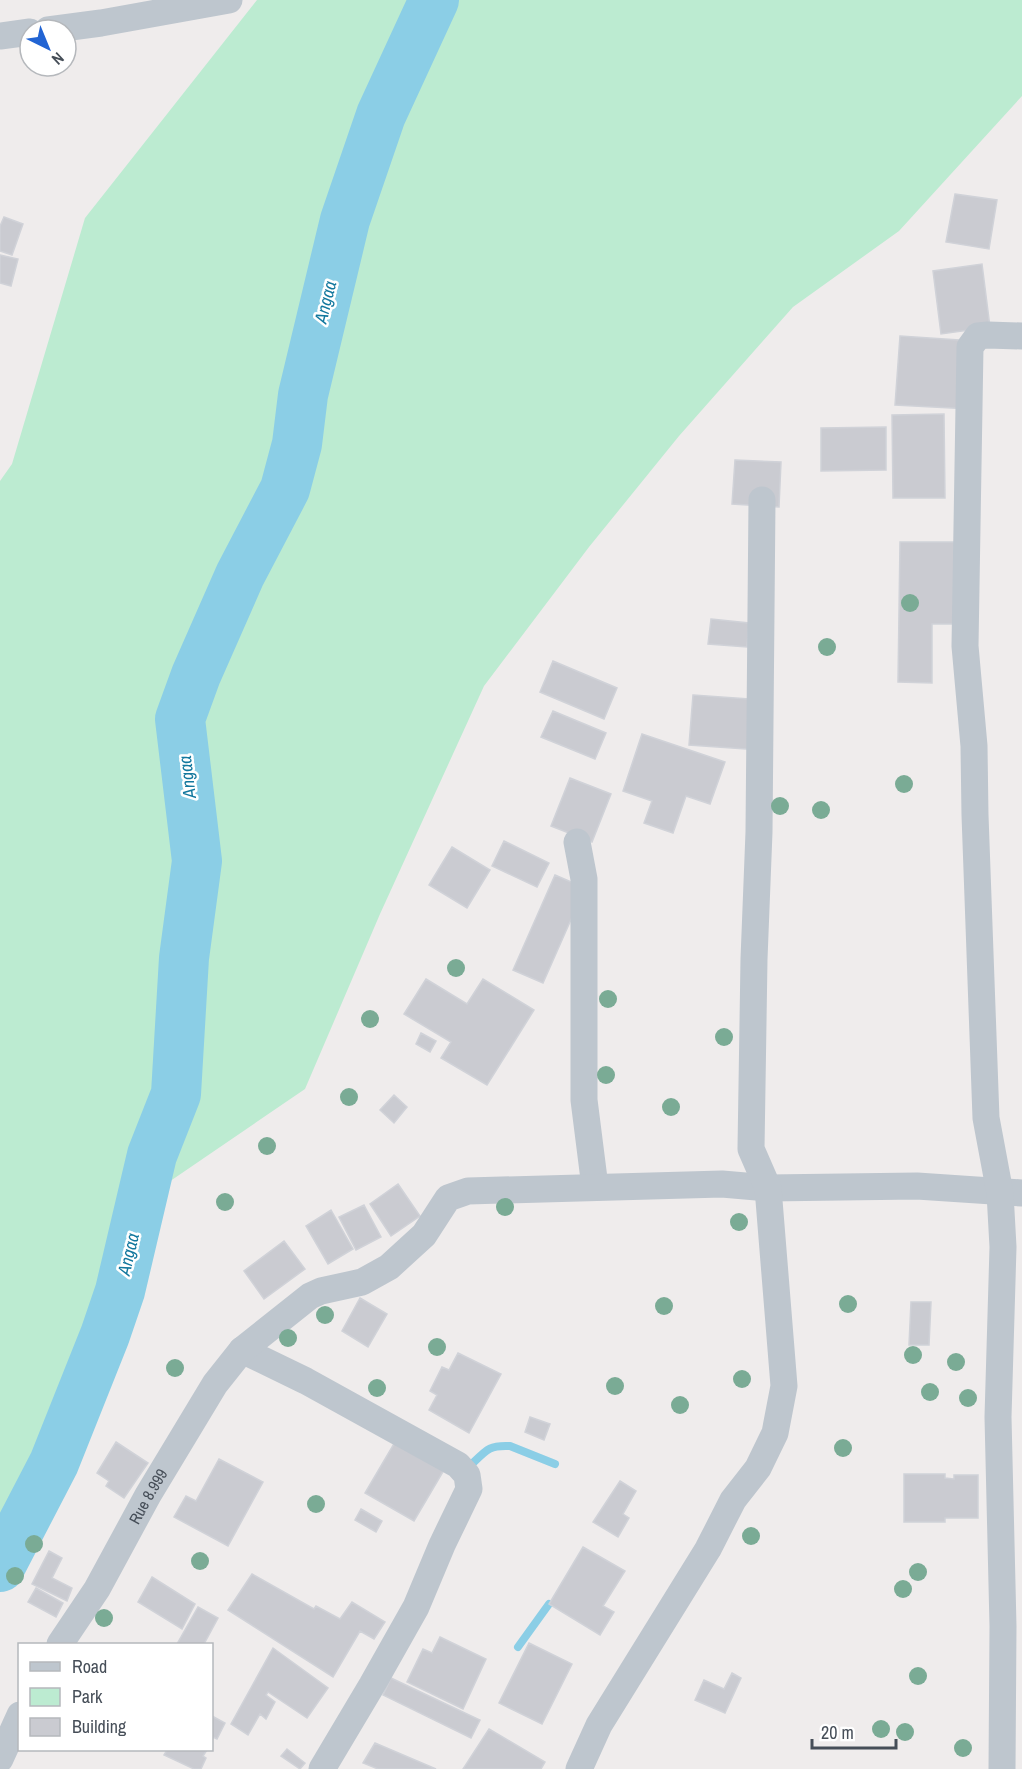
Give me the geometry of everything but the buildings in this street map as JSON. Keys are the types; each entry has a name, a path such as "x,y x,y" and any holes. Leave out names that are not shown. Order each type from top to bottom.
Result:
{"street":[{"path":"78,26 229,0"},
{"path":"0,36 18,34"},
{"path":"1002,1769 1013,1626 998,1417 1004,1247 1011,1193 986,1118 974,746 965,646 970,347 978,336 988,334 1022,336"},
{"path":"579,1769 599,1725 708,1549 733,1500 758,1468 775,1433 783,1386 768,1188 751,1149 759,832 762,500"},
{"path":"577,842 584,879 584,1100 595,1187"},
{"name":"Rue 8.999","path":"61,1643 97,1589 193,1418 215,1384 242,1350 310,1296 321,1291 362,1282 389,1267 424,1235 448,1198 468,1191 722,1184 768,1188 917,1186 1011,1193"},
{"path":"242,1350 327,1392 458,1465 467,1475 469,1489 416,1607 326,1768"},
{"path":"0,1758 18,1719"}],"green space":[{"path":"257,0 1022,0 1022,96 899,231 793,307 679,436 589,547 484,686 380,914 305,1089 141,1201 120,1290 105,1335 54,1463 0,1567 0,481 12,464 85,218"}],"waterway":[{"name":"Angaa","path":"0,1567 54,1463 105,1335 120,1291 152,1155 176,1094 184,958 197,861 180,719 196,675 240,575 285,489 297,444 303,395 345,220 381,115 434,0"},
{"path":"473,1463 489,1449 510,1446 555,1464"},
{"path":"518,1647 549,1604"}]}
